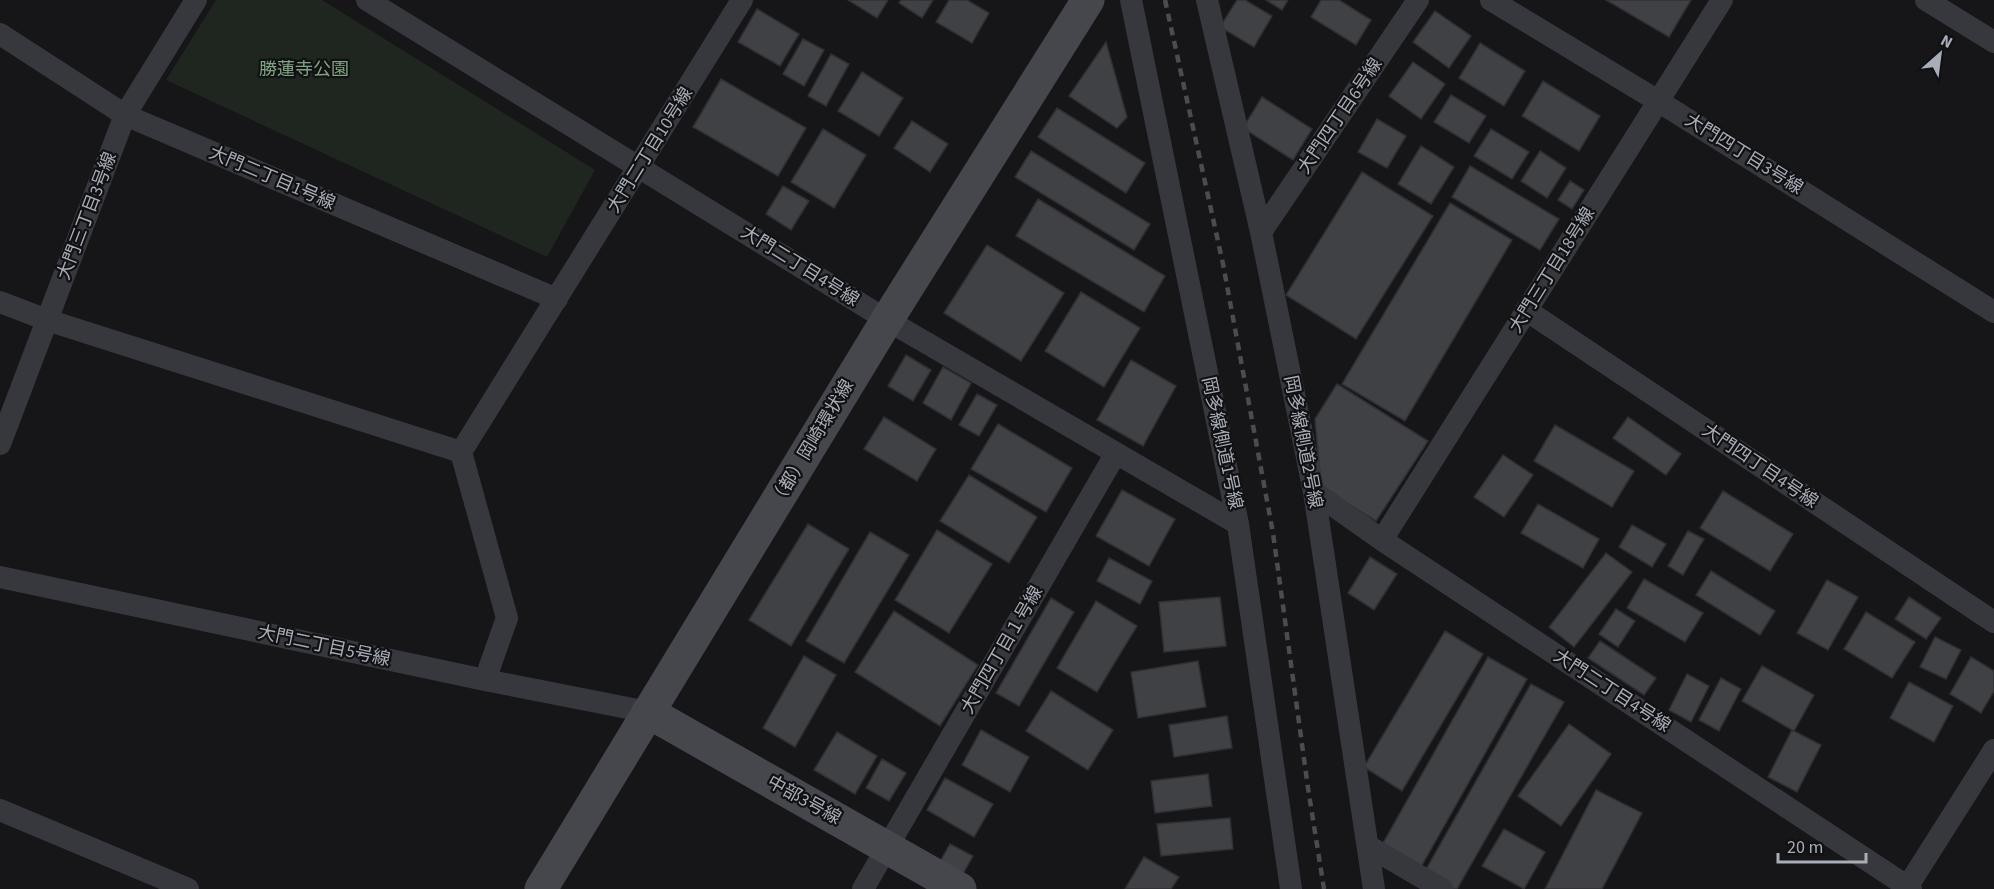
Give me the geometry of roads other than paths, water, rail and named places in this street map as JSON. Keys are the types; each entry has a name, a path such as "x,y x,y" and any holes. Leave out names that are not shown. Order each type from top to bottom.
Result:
{"street":[{"name":"大門三丁目3号線","path":"0,444 125,115 196,0"},
{"name":"大門二丁目4号線","path":"367,0 887,320 1238,524"},
{"name":"大門二丁目10号線","path":"461,453 742,0"},
{"name":"（都）岡崎環状線","path":"541,889 887,320 1088,0"},
{"name":"岡多線側道1号線","path":"1131,0 1238,524 1291,889"},
{"name":"岡多線側道2号線","path":"1207,0 1261,232 1314,492 1374,889"},
{"name":"大門四丁目6号線","path":"1261,232 1418,0"},
{"name":"大門四丁目3号線","path":"1491,0 1658,100 1994,312"},
{"name":"大門三丁目18号線","path":"1382,540 1722,0"},
{"path":"1926,0 1994,42"},
{"name":"大門二丁目1号線","path":"0,34 125,115 557,299"},
{"path":"0,302 47,320 461,453 507,618 485,680"},
{"name":"大門四丁目4号線","path":"1526,310 1994,622"},
{"name":"大門四丁目１号線","path":"863,889 1116,453"},
{"name":"大門二丁目4号線","path":"1314,492 1382,540 1908,888"},
{"name":"大門二丁目5号線","path":"0,577 485,680 648,712"},
{"name":"中部3号線","path":"648,712 960,889"},
{"path":"1908,888 1994,750"},
{"path":"0,810 188,889"},
{"path":"1368,846 1442,889"}],"railway":[{"path":"1165,0 1223,264 1273,533 1324,889"}],"park label":[{"name":"勝蓮寺公園","path":"304,69"}]}
